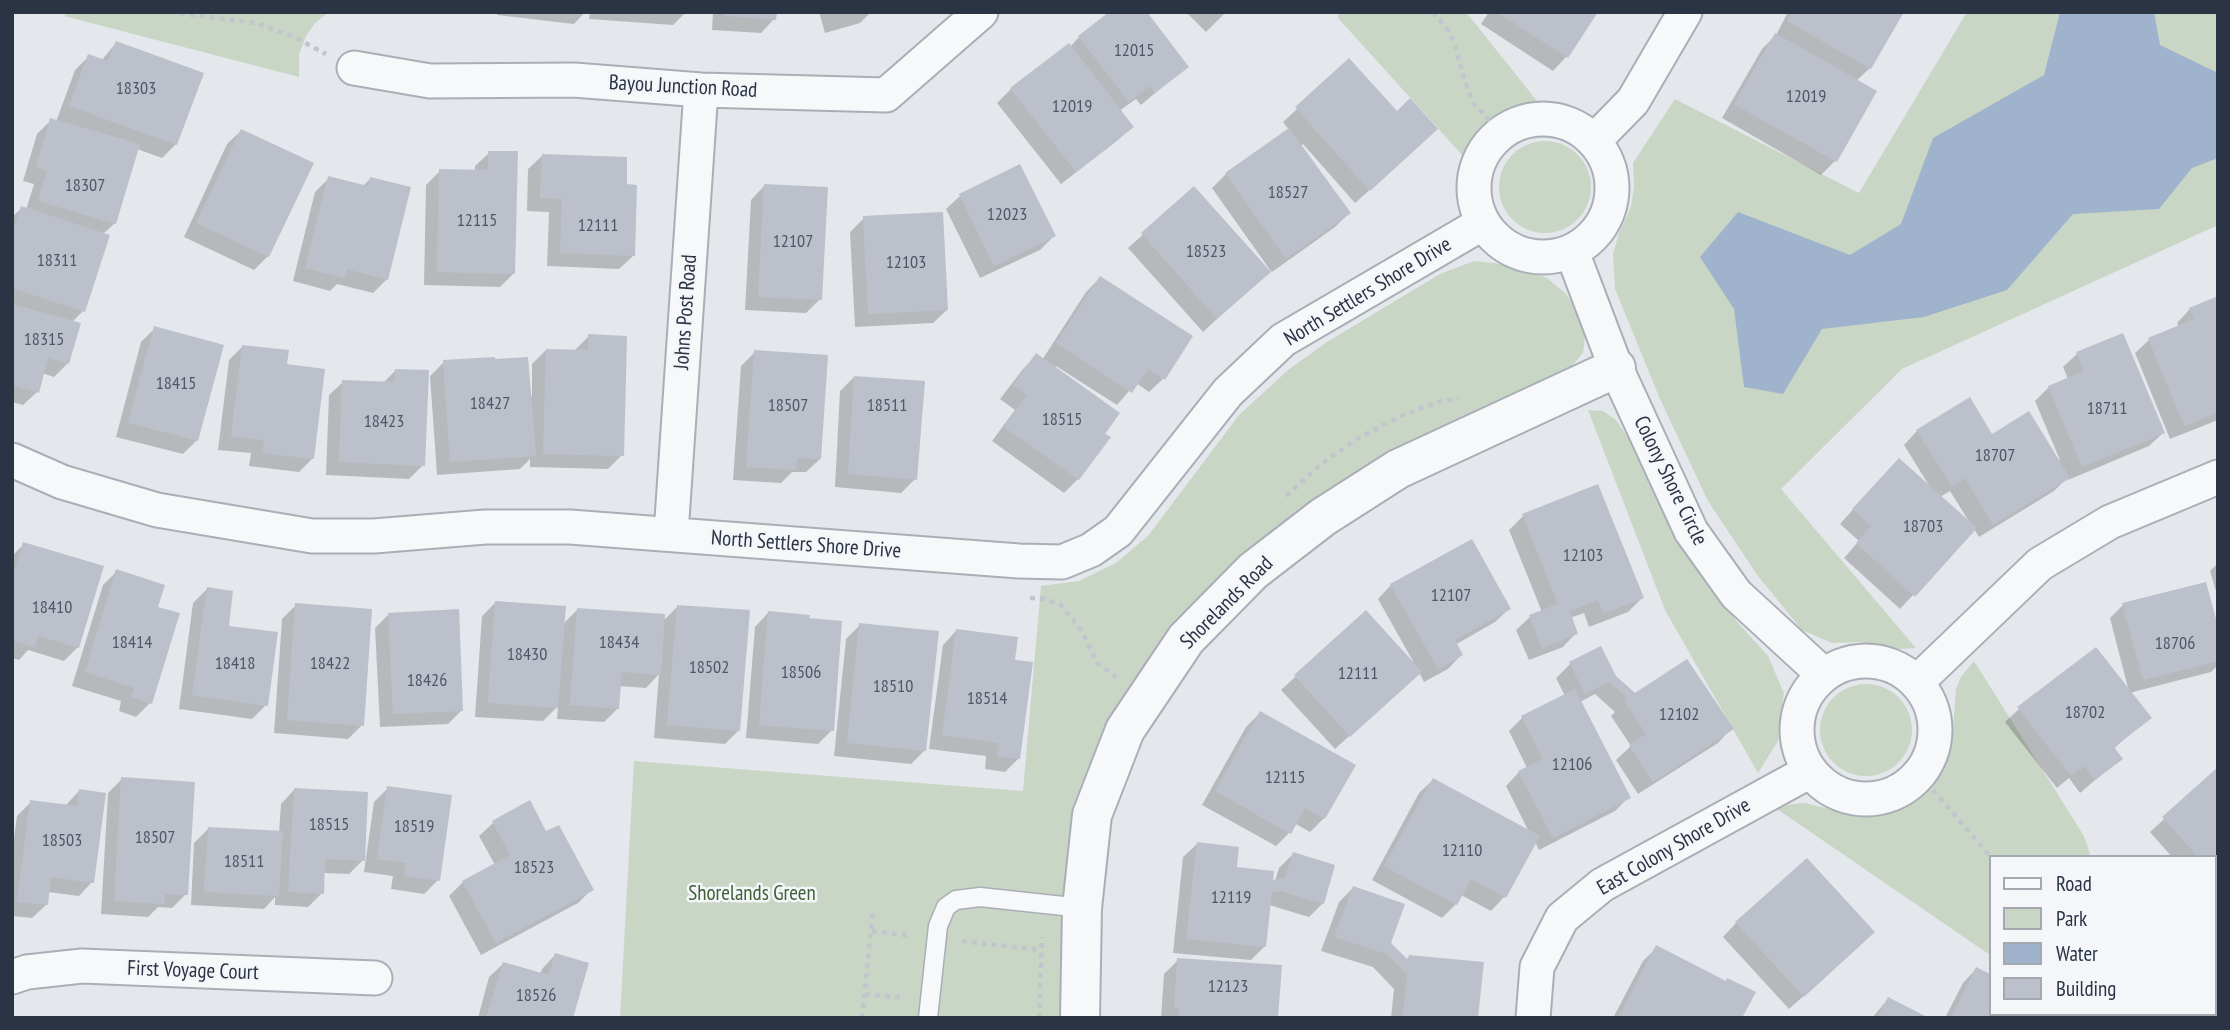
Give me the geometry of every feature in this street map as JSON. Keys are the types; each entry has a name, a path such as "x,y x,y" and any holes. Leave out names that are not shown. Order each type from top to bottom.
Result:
{"street":[{"name":"Bayou Junction Road","path":"354,68 430,80 574,80 701,90 886,95 981,12"},
{"path":"1594,141 1633,102 1685,12"},
{"name":"Johns Post Road","path":"671,534 701,90"},
{"path":"1550,120 1574,126 1594,141 1607,162 1612,186 1609,210 1596,233 1572,252 1548,258 1520,254 1493,237 1476,210 1473,181 1482,155 1501,133 1525,121 1550,120"},
{"name":"North Settlers Shore Drive","path":"12,460 62,482 157,510 312,536 374,536 485,527 570,527 1062,562 1091,550 1118,531 1228,392 1283,340 1483,223"},
{"name":"Colony Shore Circle","path":"1572,252 1616,368 1691,531 1736,594 1824,675"},
{"name":"Shorelands Road","path":"1080,1018 1082,908 1092,815 1125,730 1186,639 1254,571 1323,517 1398,469 1616,368"},
{"path":"1917,682 2040,564 2110,522 2218,477"},
{"path":"1873,661 1897,668 1917,682 1930,703 1936,727 1932,752 1920,775 1895,793 1871,799 1843,796 1816,778 1800,751 1797,722 1805,696 1824,675 1848,663 1873,661"},
{"name":"East Colony Shore Drive","path":"1533,1018 1536,967 1562,918 1602,885 1810,771"},
{"name":"First Voyage Court","path":"12,977 27,972 82,966 375,978"}],"lane":[{"path":"929,1009 937,926 946,907 956,900 980,897 1082,908"}],"path":[{"path":"170,12 256,23 294,37 354,68"},
{"path":"1433,12 1448,30 1455,44 1474,104 1501,133"},
{"path":"1017,597 1044,599 1061,605 1082,631 1097,663 1115,677"},
{"path":"1920,775 1989,855"},
{"path":"862,1018 873,910"},
{"path":"864,994 929,1009"}],"green space":[{"path":"71,12 329,12 315,23 306,36 299,54 299,77 64,16"},
{"path":"1339,12 1466,12 1541,106 1520,107 1496,118 1476,137 1463,156 1338,18"},
{"path":"1967,12 2218,12 2218,225 1902,369 1781,489 1916,648 1899,649 1859,642 1832,643 1802,630 1758,576 1708,501 1660,399 1615,289 1613,254 1631,207 1633,163 1675,99 1859,193"},
{"path":"1545,141 1571,149 1583,161 1591,187 1583,213 1571,225 1545,233 1519,225 1507,213 1499,187 1507,161 1519,149"},
{"name":"Shorelands Green","path":"1474,261 1503,264 1547,278 1565,293 1576,308 1585,336 1583,353 1567,372 1373,464 1111,729 1064,1018 620,1018 634,761 1023,791 1041,586 1079,581 1116,563 1148,536 1239,415 1288,370 1327,342 1440,274"},
{"path":"1588,410 1603,411 1616,420 1639,453 1672,524 1705,580 1768,656 1784,693 1778,741 1758,773 1665,610"},
{"path":"1974,661 2084,836 2090,855 1988,855 1988,954 1777,809 1804,803 1864,817 1897,811 1926,793 1944,768 1952,742 1956,689 1961,677"},
{"path":"1866,684 1884,688 1898,698 1908,712 1912,730 1908,748 1898,762 1884,772 1866,776 1848,772 1834,762 1824,748 1820,730 1824,712 1834,698 1848,688"}],"water":[{"path":"2060,12 2154,12 2160,45 2218,73 2218,158 2192,168 2159,209 2073,214 2007,290 1924,317 1822,329 1783,394 1744,387 1734,309 1700,257 1738,212 1850,255 1901,224 1933,138 2044,75"}],"building":[{"path":"725,12 777,12 776,20 725,16"},
{"path":"1109,12 1147,12 1189,67 1155,93 1150,86 1129,102 1078,36"},
{"path":"1497,12 1598,12 1568,58"},
{"path":"1792,12 1904,12 1871,69 1787,21"},
{"path":"1775,33 1877,91 1837,162 1734,104"},
{"path":"116,41 204,73 177,145 69,106 88,54 108,61"},
{"path":"1069,43 1134,127 1076,172 1010,88"},
{"path":"1349,58 1397,111 1410,98 1438,129 1370,191 1295,107"},
{"path":"50,118 140,144 116,224 38,201 47,171 36,167"},
{"path":"1289,128 1351,213 1286,259 1225,173"},
{"path":"241,129 314,163 269,257 196,223"},
{"path":"488,151 518,151 515,274 437,272 439,169 488,170"},
{"path":"542,154 627,157 627,184 637,185 635,256 560,253 562,199 540,198"},
{"path":"1020,164 1056,236 994,266 959,194"},
{"path":"328,176 368,186 370,177 411,187 388,280 347,269 345,278 305,268"},
{"path":"764,184 828,187 822,300 758,297"},
{"path":"1194,186 1271,272 1217,319 1141,233"},
{"path":"21,206 110,235 85,312 12,288 12,234"},
{"path":"943,212 948,310 868,314 863,216"},
{"path":"1100,276 1193,336 1165,380 1148,369 1132,393 1056,343"},
{"path":"2218,296 2218,413 2184,426 2148,338 2194,319 2189,308"},
{"path":"12,304 81,323 69,364 48,358 39,393 12,385"},
{"path":"154,326 224,345 198,441 128,423"},
{"path":"2123,333 2165,433 2082,467 2048,386 2084,371 2076,352"},
{"path":"588,334 627,336 624,456 543,454 546,349 588,350"},
{"path":"242,345 289,350 287,364 325,369 314,459 262,453 264,440 231,436"},
{"path":"754,350 828,355 821,459 797,458 796,470 746,467"},
{"path":"1036,353 1120,413 1105,434 1111,437 1079,480 1004,427 1027,395 1013,385"},
{"path":"528,357 536,456 450,462 443,360"},
{"path":"395,369 429,370 425,466 339,462 342,380 394,382"},
{"path":"854,376 925,381 917,480 848,474"},
{"path":"1970,397 1992,434 2029,411 2070,478 1993,525 1965,478 1952,486 1916,430"},
{"path":"1899,458 1977,528 1915,597 1856,543 1871,526 1852,509"},
{"path":"1598,484 1644,598 1603,614 1598,600 1570,611 1578,634 1542,648 1529,615 1558,604 1522,514"},
{"path":"1472,539 1511,609 1455,640 1463,655 1438,669 1390,584"},
{"path":"23,542 104,566 79,648 38,636 34,647 12,640 12,579"},
{"path":"116,569 165,585 158,607 180,613 152,704 131,697 134,688 85,672"},
{"path":"2206,582 2218,626 2218,661 2143,680 2122,603"},
{"path":"207,587 233,591 229,626 278,632 268,706 192,695"},
{"path":"495,601 566,606 558,708 488,703"},
{"path":"295,603 372,609 364,726 287,720"},
{"path":"677,605 750,610 740,731 667,725"},
{"path":"577,608 665,614 661,675 622,672 619,709 570,705"},
{"path":"459,609 463,711 393,714 388,613"},
{"path":"1366,610 1422,672 1350,737 1294,675"},
{"path":"768,611 842,621 834,731 759,725"},
{"path":"859,623 939,631 926,751 847,743"},
{"path":"956,629 1018,637 1015,660 1033,662 1020,759 997,756 999,743 942,735"},
{"path":"1601,646 1616,676 1635,693 1687,659 1734,729 1653,782 1629,745 1646,734 1624,700 1628,698 1609,682 1585,694 1569,662"},
{"path":"2096,647 2152,718 2114,747 2123,759 2095,780 2084,766 2071,776 2017,707"},
{"path":"1575,689 1631,798 1553,838 1518,771 1543,759 1521,716"},
{"path":"1260,711 1356,765 1325,819 1305,808 1291,834 1215,791"},
{"path":"2218,767 2218,879 2216,855 2196,855 2162,817"},
{"path":"121,777 195,782 188,895 165,894 164,904 114,901"},
{"path":"1433,778 1540,836 1506,898 1471,879 1457,905 1384,866"},
{"path":"387,786 452,795 440,881 404,876 406,863 377,859"},
{"path":"294,788 368,792 365,861 325,859 324,894 288,892"},
{"path":"79,789 106,793 94,883 51,877 48,905 17,902 30,800 77,806"},
{"path":"530,800 546,831 559,825 594,890 496,943 462,881 510,855 492,821"},
{"path":"208,827 283,831 279,896 204,892"},
{"path":"1197,842 1239,847 1237,867 1274,871 1273,880 1285,878 1293,852 1335,865 1324,904 1280,891 1272,892 1266,947 1186,939"},
{"path":"1807,858 1875,932 1804,997 1735,922"},
{"path":"1353,886 1405,904 1391,943 1408,960 1409,955 1484,962 1478,1018 1403,1018 1407,974 1387,954 1334,937"},
{"path":"1656,945 1726,981 1727,978 1756,992 1742,1018 1618,1018"},
{"path":"555,953 589,963 573,1018 486,1018 503,962 549,975"},
{"path":"1177,958 1282,965 1278,1018 1179,1018 1179,1009 1174,1009"},
{"path":"1976,967 1988,973 1988,1016 2044,1016 2043,1018 1951,1018"},
{"path":"1888,997 1929,1018 1877,1018"}]}
